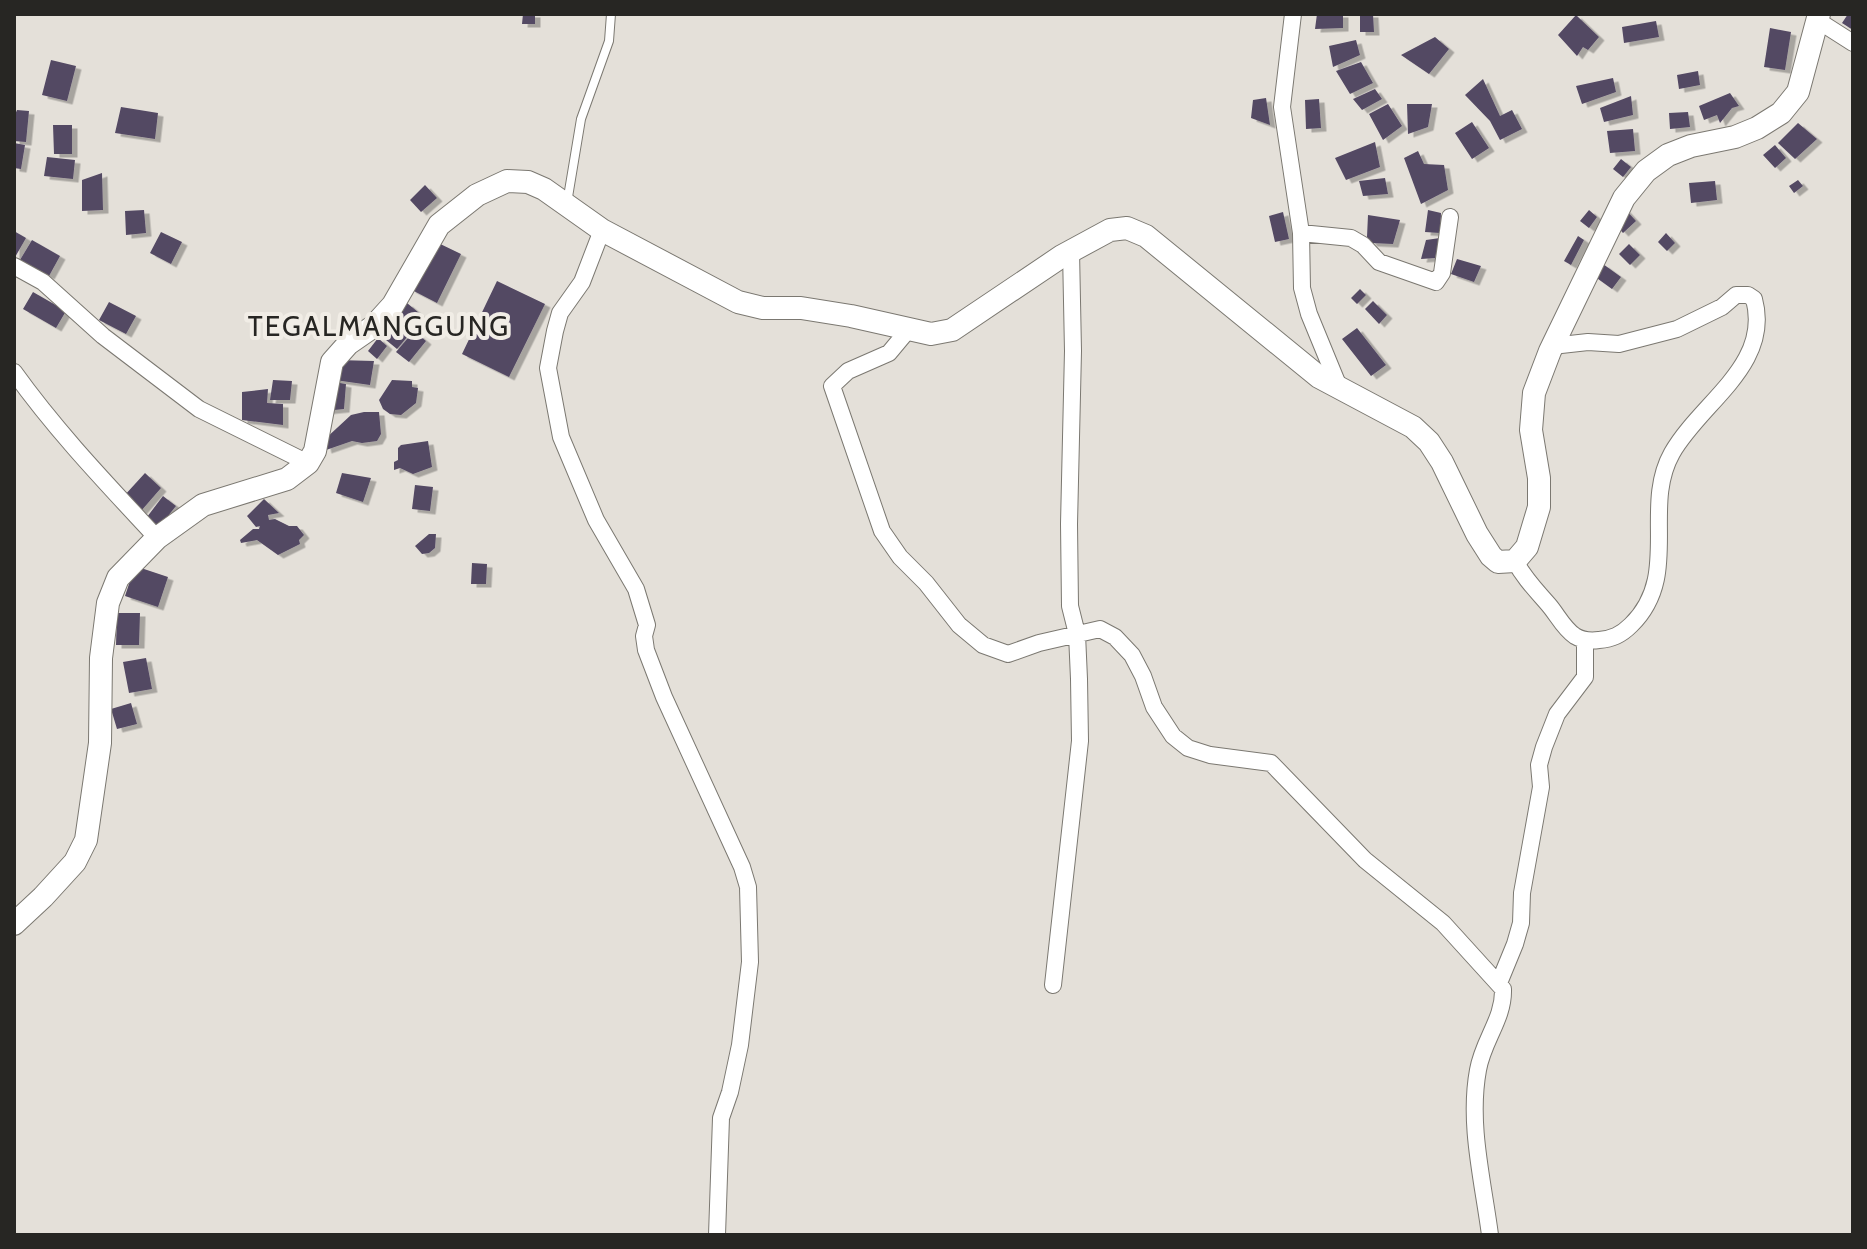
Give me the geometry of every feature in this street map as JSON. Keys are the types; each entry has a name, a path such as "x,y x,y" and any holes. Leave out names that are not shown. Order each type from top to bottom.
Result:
{"street":[{"path":"1293,14 1282,107 1301,233 1302,288 1309,314 1339,387"},
{"path":"14,924 75,862 86,840 100,743 101,658 108,603 118,578 157,538 203,505 287,479 308,463 315,451 332,362 393,305 439,225 477,195 507,181 528,182 567,204 602,230 738,302 763,308 801,308 851,316 931,334 952,330 1071,251 1110,230 1127,228 1146,236 1319,377 1413,427 1429,442 1442,462 1491,556 1498,562 1515,561 1527,547 1539,507 1539,478 1531,430 1534,393 1552,346 1624,198 1646,171 1668,155 1691,146 1735,137 1781,113 1798,92 1818,17 1853,43"},
{"path":"1301,233 1351,238 1363,245 1379,262 1436,282 1442,273 1450,217"},
{"path":"602,230 582,282 560,313 555,331 548,368 561,437 596,520 636,589 647,625 644,636 646,650 748,887 750,962 740,1045 721,1118 717,1235"},
{"path":"1053,985 1080,741 1077,634 1070,606 1071,251"},
{"path":"14,266 43,282 103,336 199,409 308,463"},
{"path":"1515,561 1525,581 1575,636 1585,640 1610,639 1623,633 1649,601 1661,557 1659,514 1662,473 1687,430 1747,358 1759,318 1754,299 1748,295 1736,295 1710,314 1677,329 1619,344 1588,342 1552,346"},
{"path":"909,329 889,353 848,371 832,386 882,531 900,557 926,583 959,625 983,645 1008,654 1039,643 1100,629 1115,637 1132,655 1163,722 1173,736 1188,748 1210,755 1271,763 1365,860 1443,923 1503,989 1501,1015 1482,1048 1473,1097 1479,1166 1490,1235"},
{"path":"14,372 41,411 157,538"},
{"path":"1499,983 1521,923 1522,893 1541,787 1539,765 1557,714 1585,677 1585,640"}],"lane":[{"path":"567,204 581,119 609,41 611,14"}],"building":[{"path":"523,14 535,14 535,24 522,24"},
{"path":"1317,14 1343,14 1343,28 1315,29"},
{"path":"1360,14 1373,14 1374,32 1360,32"},
{"path":"1848,14 1853,14 1853,30 1842,23"},
{"path":"1576,15 1599,37 1588,50 1583,47 1577,56 1558,35"},
{"path":"1656,21 1659,37 1624,43 1622,27"},
{"path":"1770,28 1791,32 1785,70 1764,67"},
{"path":"1435,37 1449,49 1429,74 1401,55"},
{"path":"1356,40 1360,55 1333,67 1329,46"},
{"path":"51,60 76,66 67,101 42,95"},
{"path":"1361,62 1373,83 1350,94 1336,71"},
{"path":"1698,71 1700,85 1679,89 1677,75"},
{"path":"1613,78 1616,92 1582,104 1576,86"},
{"path":"1483,79 1500,116 1512,110 1522,129 1500,140 1490,121 1465,95"},
{"path":"1375,89 1382,99 1362,110 1353,99"},
{"path":"1730,93 1739,106 1732,108 1720,123 1717,115 1704,120 1699,106"},
{"path":"1631,96 1633,115 1604,122 1600,108"},
{"path":"1266,98 1270,125 1251,118 1253,100"},
{"path":"1319,99 1321,128 1306,129 1305,100"},
{"path":"1388,104 1402,126 1383,140 1369,114"},
{"path":"1407,104 1432,104 1428,127 1408,134"},
{"path":"121,107 158,113 155,139 115,133"},
{"path":"17,110 29,111 26,142 14,141"},
{"path":"1688,112 1690,127 1670,129 1669,113"},
{"path":"1472,122 1489,148 1472,159 1455,133"},
{"path":"1798,123 1817,139 1795,159 1778,143"},
{"path":"53,125 72,125 72,154 54,154"},
{"path":"1633,129 1635,151 1610,153 1607,131"},
{"path":"1375,142 1380,167 1346,180 1335,158"},
{"path":"14,143 25,145 21,169 14,168"},
{"path":"1775,145 1786,158 1775,168 1763,155"},
{"path":"1418,151 1424,164 1444,165 1448,190 1421,204 1404,158"},
{"path":"47,157 75,160 73,179 44,176"},
{"path":"1621,159 1631,167 1623,177 1613,169"},
{"path":"102,173 103,210 82,211 82,180"},
{"path":"1385,178 1388,194 1363,196 1359,181"},
{"path":"1798,180 1803,186 1794,193 1789,186"},
{"path":"1715,181 1717,200 1691,203 1689,183"},
{"path":"425,185 437,198 421,212 410,200"},
{"path":"1625,209 1636,221 1623,233 1612,221"},
{"path":"144,210 146,233 126,235 125,211"},
{"path":"1428,210 1441,213 1440,233 1425,232"},
{"path":"1589,210 1597,217 1589,228 1580,221"},
{"path":"1283,212 1289,239 1275,242 1269,216"},
{"path":"1368,215 1400,220 1393,244 1372,243 1367,237"},
{"path":"14,231 26,238 14,259"},
{"path":"161,232 182,242 171,264 150,253"},
{"path":"1666,233 1675,243 1667,251 1658,242"},
{"path":"1578,236 1584,240 1571,265 1564,261"},
{"path":"1440,238 1435,258 1421,259 1426,240"},
{"path":"32,240 60,256 49,276 20,260"},
{"path":"434,241 461,254 437,303 410,289"},
{"path":"1629,244 1640,255 1630,265 1619,254"},
{"path":"1457,259 1481,266 1474,282 1451,274"},
{"path":"1603,264 1621,277 1612,289 1594,276"},
{"path":"497,281 545,304 509,377 462,354"},
{"path":"1360,289 1366,295 1357,304 1351,298"},
{"path":"33,292 66,311 56,328 23,309"},
{"path":"1373,301 1387,315 1379,324 1365,309"},
{"path":"109,302 136,316 126,334 99,320"},
{"path":"407,303 424,317 397,349 380,335"},
{"path":"1357,328 1386,365 1371,376 1342,339"},
{"path":"414,331 426,341 409,362 396,352"},
{"path":"378,338 387,346 377,359 368,351"},
{"path":"337,360 374,361 370,385 328,379"},
{"path":"273,380 292,381 290,400 270,400"},
{"path":"392,380 412,381 412,387 418,388 416,403 401,415 390,414 383,409 379,400"},
{"path":"328,381 346,384 344,409 324,411"},
{"path":"268,389 267,403 283,404 283,425 242,420 242,392"},
{"path":"379,412 381,434 377,441 352,441 326,450 324,440 351,415"},
{"path":"428,441 432,467 413,474 400,468 394,470 401,445"},
{"path":"145,473 161,488 141,511 124,496"},
{"path":"342,473 371,478 363,502 336,493"},
{"path":"415,485 433,487 430,511 412,509"},
{"path":"163,496 176,506 159,527 147,517"},
{"path":"264,499 279,513 268,515 269,520 297,526 304,535 299,540 300,544 278,555 257,540 241,543 240,540 253,529 259,529 260,526 256,527 247,516"},
{"path":"429,534 436,534 435,548 422,554 415,546"},
{"path":"472,563 487,564 486,584 471,584"},
{"path":"135,566 168,577 158,607 125,596"},
{"path":"117,613 140,613 139,645 116,645"},
{"path":"146,658 152,689 129,693 123,662"},
{"path":"131,703 137,724 117,729 111,709"}],"district":[{"name":"TEGALMANGGUNG","path":"379,326"}]}
